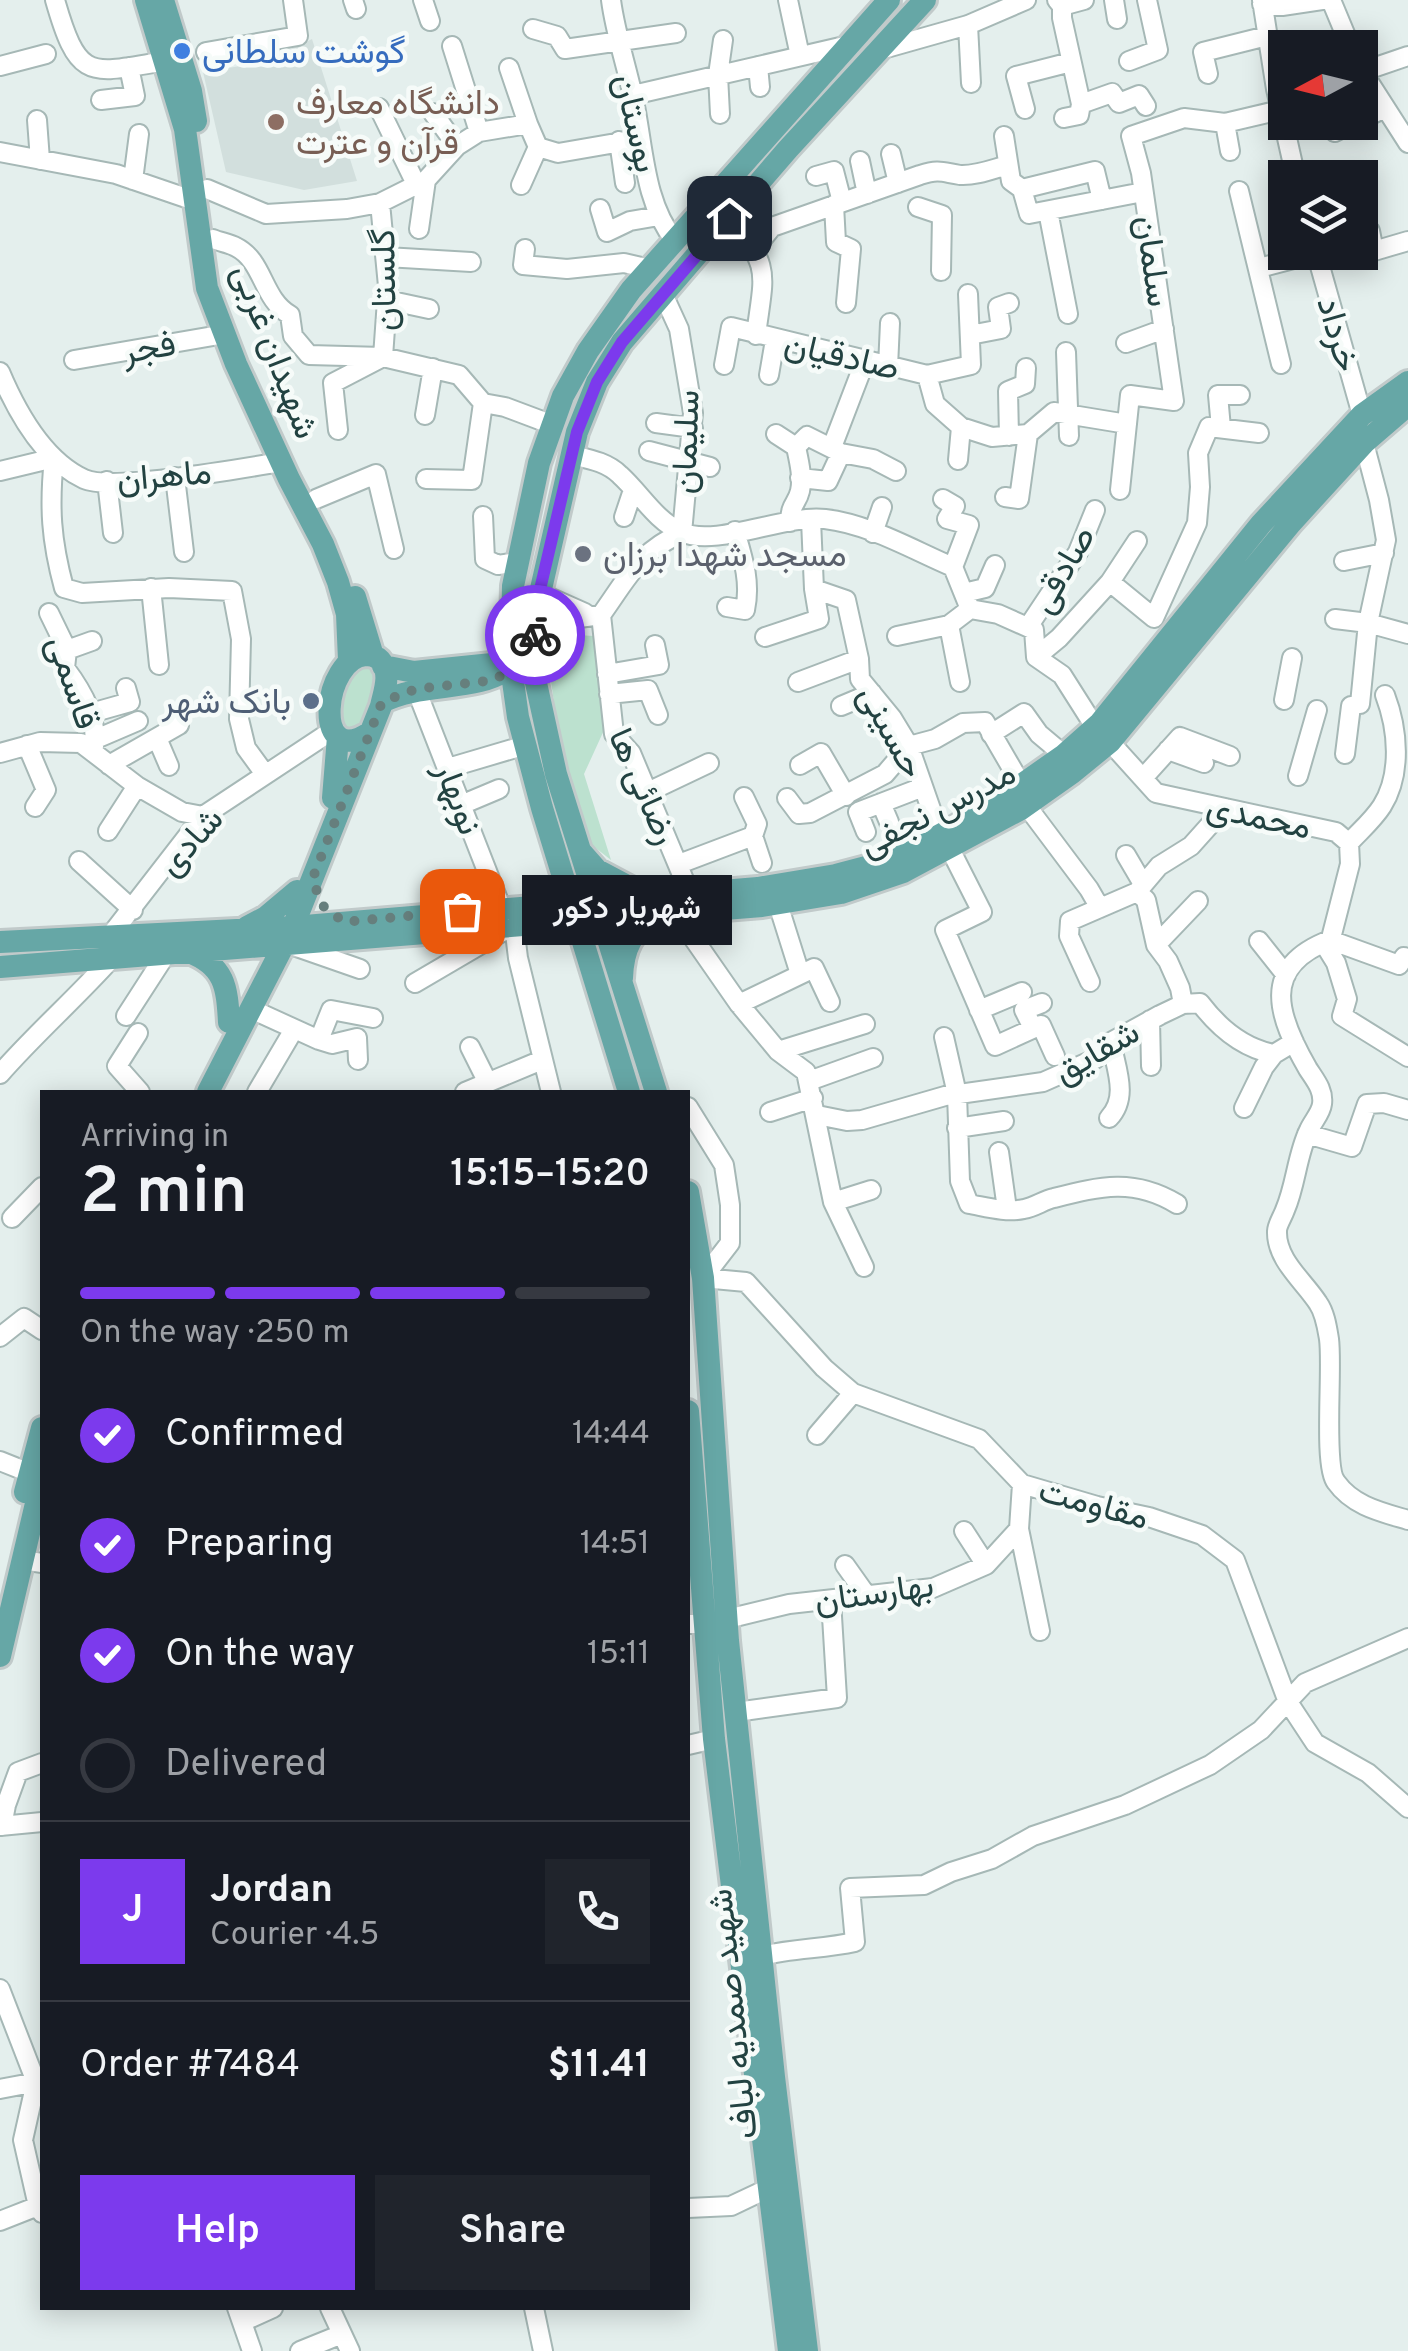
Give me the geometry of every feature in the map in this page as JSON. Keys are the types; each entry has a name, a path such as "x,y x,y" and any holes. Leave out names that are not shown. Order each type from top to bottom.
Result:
{"main road":[{"name":"شهیدان غربی","path":"146,0 185,129 219,279 244,353 266,406 331,528 378,661"},
{"name":"شهیدان غربی","path":"163,0 191,91 207,288 282,462 324,544 347,614 349,660"},
{"path":"655,1090 598,912 569,856 526,745 511,668 513,586 540,463 563,396 588,351 631,290 837,77 875,52 925,0"},
{"path":"628,1090 574,913 569,856 536,664 535,624 540,593 572,456 597,382 622,342 729,218 837,77 850,45 878,5"},
{"name":"مدرس نجفی","path":"1235,574 1261,524 1362,415 1408,382"},
{"name":"مدرس نجفی","path":"668,905 778,904 841,893 902,872 1024,794 1102,734 1235,574 1364,443 1408,405"},
{"path":"244,928 304,886 335,790 336,734 329,712 335,684 349,660 362,655 414,672 536,664"},
{"path":"209,1090 283,935 382,702 387,674 378,661"},
{"path":"382,702 416,689 495,680 511,668"},
{"path":"336,734 346,742 369,733"},
{"name":"مدرس نجفی","path":"1024,794 1064,755 1102,734"},
{"name":"مدرس نجفی","path":"283,935 344,922 598,912 668,905 836,875 945,842"},
{"path":"569,856 668,905 639,926 628,943 623,957 622,987"},
{"path":"569,856 543,895 516,915 575,947 593,973"},
{"path":"304,886 344,922"},
{"name":"مدرس نجفی","path":"283,935 516,915"},
{"path":"0,967 244,928 283,935"},
{"path":"177,953 283,935"},
{"path":"193,1090 228,1022 283,935"},
{"path":"0,942 206,958 227,988 228,1022"},
{"name":"شهید صمدیه لباف","path":"690,1203 703,1278 727,1619 761,1956 769,2188 788,2351"},
{"path":"0,1656 32,1562 40,1444"},
{"name":"شهید صمدیه لباف","path":"690,1472 695,1624 807,2351"},
{"path":"0,1594 36,1475"}],"street":[{"path":"55,0 84,65 104,72 166,61"},
{"path":"206,52 298,36 294,0"},
{"path":"423,0 430,21"},
{"name":"بوستان","path":"611,0 658,216 675,241"},
{"path":"788,0 800,56"},
{"path":"875,52 968,25 997,6 1026,0"},
{"path":"1064,118 1079,115 1081,104 1059,3 1084,0"},
{"path":"1129,62 1158,50 1147,0"},
{"path":"1268,42 1262,2 1282,6 1322,0"},
{"path":"1331,0 1344,30"},
{"path":"968,25 971,83"},
{"path":"533,29 556,36 565,49 676,33"},
{"path":"1208,74 1202,52 1267,36"},
{"path":"720,114 718,75 723,40"},
{"path":"633,94 850,45"},
{"path":"452,46 479,132"},
{"path":"0,66 46,54"},
{"path":"1378,65 1408,56"},
{"path":"1025,109 1016,76 1071,62"},
{"path":"101,100 135,96 130,66"},
{"path":"758,66 760,87"},
{"path":"510,68 538,147 521,184"},
{"path":"1081,104 1112,92 1119,102 1139,95 1146,106"},
{"path":"1378,97 1408,142"},
{"path":"379,108 421,182 418,229"},
{"path":"1378,111 1385,108"},
{"path":"434,113 456,146"},
{"name":"سلمان","path":"1127,424 1130,394 1174,402 1144,192 1131,136 1184,118 1224,123 1268,113"},
{"path":"37,120 40,160"},
{"path":"1224,123 1230,151"},
{"path":"0,152 201,195 266,214 347,209 380,202 421,182 456,146 479,132 528,124"},
{"path":"133,180 138,134"},
{"path":"1004,136 1011,181 1022,188 1029,214 1144,192"},
{"path":"538,147 558,152 639,139"},
{"path":"618,141 625,183"},
{"path":"892,154 898,183"},
{"path":"860,161 867,194"},
{"path":"729,218 755,248 772,227 920,175 941,169 973,174 1008,164"},
{"path":"816,176 834,171 838,203 836,242 851,248 846,303"},
{"path":"1022,188 1096,171 1102,200"},
{"path":"920,175 918,212 942,216 942,271"},
{"path":"1239,191 1280,364"},
{"name":"گلستان","path":"380,202 387,300 383,357"},
{"path":"600,209 607,232 630,221 658,216"},
{"path":"1048,210 1068,314"},
{"name":"گلستان","path":"213,240 238,247 254,263 266,290 280,310 290,315 293,336 309,355 383,357 459,375 483,404 504,407 553,425"},
{"path":"1378,250 1408,241"},
{"name":"صادقیان","path":"755,248 764,273 756,335"},
{"path":"525,249 523,265 567,269 624,263 650,269"},
{"path":"386,256 471,262"},
{"path":"1259,268 1268,266"},
{"name":"خرداد","path":"1321,270 1362,415"},
{"name":"سلیمان","path":"664,294 679,329 698,437 684,484 682,533"},
{"path":"968,294 971,365 927,375 934,404 960,427 992,437 1018,435 1054,412 1127,424 1120,490"},
{"path":"387,300 429,309"},
{"path":"970,334 1002,329 998,307 1009,303"},
{"path":"888,367 890,323"},
{"name":"صادقیان","path":"724,365 731,327 927,375"},
{"path":"1126,343 1164,330"},
{"name":"فجر","path":"74,360 225,334"},
{"path":"768,375 775,340"},
{"path":"1066,352 1069,436"},
{"path":"338,430 333,383 383,357"},
{"path":"800,478 828,481 866,362"},
{"path":"425,415 433,368"},
{"path":"1005,497 1019,499 1018,435 1008,392 1025,384 1026,368"},
{"name":"ماهران","path":"0,374 30,429 54,458 86,480 175,477 282,462"},
{"path":"1221,428 1218,396 1240,395"},
{"path":"426,480 472,480 483,404"},
{"path":"656,423 698,437"},
{"path":"958,460 960,427"},
{"path":"1110,582 1154,618 1197,523 1198,453 1209,427 1260,433"},
{"path":"776,434 796,448 800,494 790,506 790,522"},
{"path":"796,448 808,436 896,471"},
{"path":"1344,754 1386,540 1364,443"},
{"path":"648,451 710,468"},
{"path":"572,456 600,462 619,474 651,510 682,533 704,537 820,514 954,568"},
{"path":"0,471 54,458 49,508 53,546 64,588 82,593 152,588 232,591 241,640 239,719 246,748 264,774"},
{"path":"316,498 376,474 394,549"},
{"path":"175,477 184,552"},
{"path":"107,481 113,533"},
{"path":"624,517 633,490"},
{"path":"943,499 955,506 947,519 969,525 954,568 967,601 1034,630 1036,657"},
{"path":"872,534 882,507"},
{"name":"صادقی","path":"1028,627 1078,552 1095,510"},
{"path":"765,637 819,619 814,589 820,514"},
{"path":"483,516 484,559 498,564 518,562"},
{"path":"727,607 745,610 748,596 746,565 735,531"},
{"path":"535,624 601,615 637,562 661,542 682,533"},
{"path":"1036,657 1060,638 1110,582 1137,541"},
{"path":"1344,561 1384,553"},
{"path":"897,636 949,625 967,601 985,588 995,565"},
{"path":"152,588 159,665"},
{"name":"حسینی","path":"814,589 846,600 860,679 909,746 945,842 982,912 944,930 995,1046 1033,1028"},
{"path":"540,593 584,613 601,615"},
{"name":"قاسمی","path":"49,612 67,650 65,668 80,688 91,714 94,745"},
{"name":"رضائی ها","path":"601,615 614,734 631,753 680,864 668,905 738,1004 778,1051 806,1072 813,1098"},
{"path":"1334,619 1408,634"},
{"path":"949,625 960,682"},
{"path":"67,650 92,641"},
{"path":"608,684 659,666 654,645"},
{"name":"محمدی","path":"1036,657 1062,675 1102,734 1156,793 1336,832 1348,842 1350,864 1330,940"},
{"path":"1284,700 1292,658"},
{"path":"798,682 859,659"},
{"path":"608,684 648,690 658,715"},
{"path":"91,714 130,702 126,688"},
{"name":"نوبهار","path":"416,689 462,805 516,915 550,1090"},
{"path":"840,706 872,693"},
{"path":"1348,842 1380,810 1389,793 1402,739 1385,696"},
{"path":"1298,776 1317,710"},
{"path":"992,734 1024,713 1039,734 1064,755"},
{"path":"0,753 40,742 94,745 138,721"},
{"path":"787,798 799,814 810,813 884,774 909,746 936,739 963,722 984,722 1024,794 1100,908"},
{"path":"110,765 180,725"},
{"name":"شادی","path":"0,1074 66,1010 132,910 203,816 264,774 336,734"},
{"path":"1144,777 1180,737 1230,756"},
{"path":"156,738 169,766"},
{"path":"27,745 46,790 35,807"},
{"path":"94,745 110,765 137,786 182,812 203,816"},
{"path":"448,768 526,745"},
{"path":"631,753 652,748"},
{"path":"1168,750 1204,764"},
{"path":"800,765 820,753 846,796"},
{"path":"648,792 700,761"},
{"path":"108,831 137,786"},
{"path":"866,832 858,812 924,787"},
{"path":"462,805 499,789"},
{"path":"1389,793 1408,801"},
{"path":"744,797 757,824 753,836 762,863"},
{"path":"881,803 889,822"},
{"path":"1090,982 1069,936 1070,921 1140,888 1160,866 1191,846 1225,808"},
{"path":"680,864 753,836"},
{"path":"1126,855 1146,900 1156,945 1168,960 1183,1004"},
{"path":"79,861 132,910"},
{"path":"1156,945 1198,901"},
{"path":"778,904 800,974"},
{"path":"415,983 516,915"},
{"path":"283,935 360,968"},
{"path":"1408,958 1404,956 1399,965 1330,940 1309,948 1280,984 1280,1005 1294,1042 1322,1093 1322,1108 1306,1134 1293,1188 1277,1230 1284,1256 1318,1302 1326,1321 1332,1384 1332,1479 1354,1502 1408,1520"},
{"path":"1330,940 1328,950 1347,999 1342,1016 1408,1058"},
{"path":"1259,941 1286,976"},
{"path":"126,1016 177,953"},
{"path":"738,1004 814,968 830,1002"},
{"path":"979,1010 1022,992"},
{"path":"1042,1002 1024,1010 1033,1028 1041,1025 1056,1056"},
{"name":"شقایق","path":"813,1098 847,1121 862,1120 956,1094 1042,1082 1095,1059 1111,1042 1183,1004 1200,1003 1228,1033 1258,1051 1274,1054"},
{"path":"250,1009 293,1031 332,1044 357,1038 358,1060"},
{"path":"318,1040 331,1010 373,1018"},
{"path":"1150,1020 1152,1066"},
{"path":"778,1051 865,1024"},
{"path":"257,1090 293,1031"},
{"path":"138,1033 117,1066 138,1090"},
{"path":"944,1037 956,1094 960,1181 969,1204 1024,1209 1051,1198 1123,1184 1158,1192 1177,1204"},
{"path":"1110,1118 1122,1094 1111,1042"},
{"path":"1244,1108 1274,1054 1294,1042"},
{"path":"470,1046 488,1083"},
{"path":"770,1112 813,1098 873,1058"},
{"path":"470,1090 542,1060"},
{"path":"813,1098 833,1202 864,1267"},
{"path":"1306,1134 1352,1146 1367,1104 1384,1103 1408,1110"},
{"path":"690,1110 724,1165 730,1205 730,1243 703,1278"},
{"path":"957,1128 1004,1122"},
{"path":"999,1152 1007,1209"},
{"path":"12,1218 40,1190"},
{"path":"833,1202 871,1190"},
{"name":"مقاومت","path":"703,1278 746,1282 824,1368 853,1393 978,1438 1022,1484 1097,1506 1149,1516 1202,1535 1235,1560 1288,1702 1315,1744 1368,1773 1408,1808"},
{"path":"0,1337 24,1318 40,1329"},
{"path":"818,1435 853,1393"},
{"path":"0,1461 36,1475"},
{"path":"1022,1484 1019,1529 1040,1630"},
{"name":"بهارستان","path":"727,1619 789,1604 933,1588 986,1564 1019,1529"},
{"path":"964,1531 986,1564"},
{"path":"845,1566 867,1596"},
{"path":"736,1712 837,1698 831,1600"},
{"path":"761,1956 793,1948 821,1950 855,1942 850,1888 924,1885 992,1858 1033,1836 1125,1805 1210,1765 1261,1730 1305,1683 1408,1638"},
{"path":"690,1745 714,1739"},
{"path":"40,1764 18,1772 1,1826 40,1822"},
{"path":"0,1989 39,2082 23,2140 40,2210 0,2221"},
{"path":"2,2086 39,2082"},
{"path":"690,2208 731,2206 769,2188"},
{"path":"300,2351 346,2343 331,2310"},
{"path":"534,2310 543,2351"},
{"path":"239,2315 252,2351"}],"shaded area":[{"name":"دانشگاه معارف قرآن و عترت","path":"312,39 357,181 304,190 226,172 203,72 265,62"}],"green space":[{"path":"594,636 605,728 584,774 611,860 588,842 563,763 545,641"},
{"path":"365,661 380,670 368,724 351,733 336,723 349,673"}],"way so far":[{"path":"462,911 344,922 324,907 312,880 382,702 416,689 495,680 511,668 536,664 535,635"}],"place":[{"name":"گوشت سلطانی","path":"182,51"},
{"name":"دانشگاه معارف قرآن و عترت","path":"276,122"},
{"name":"مسجد شهدا برزان","path":"583,554"},
{"name":"بانک شهر","path":"311,701"},
{"name":"شهریار دکور","path":"462,911"}],"route":[{"path":"535,635 534,615 577,432 597,382 622,342 729,218"}]}
